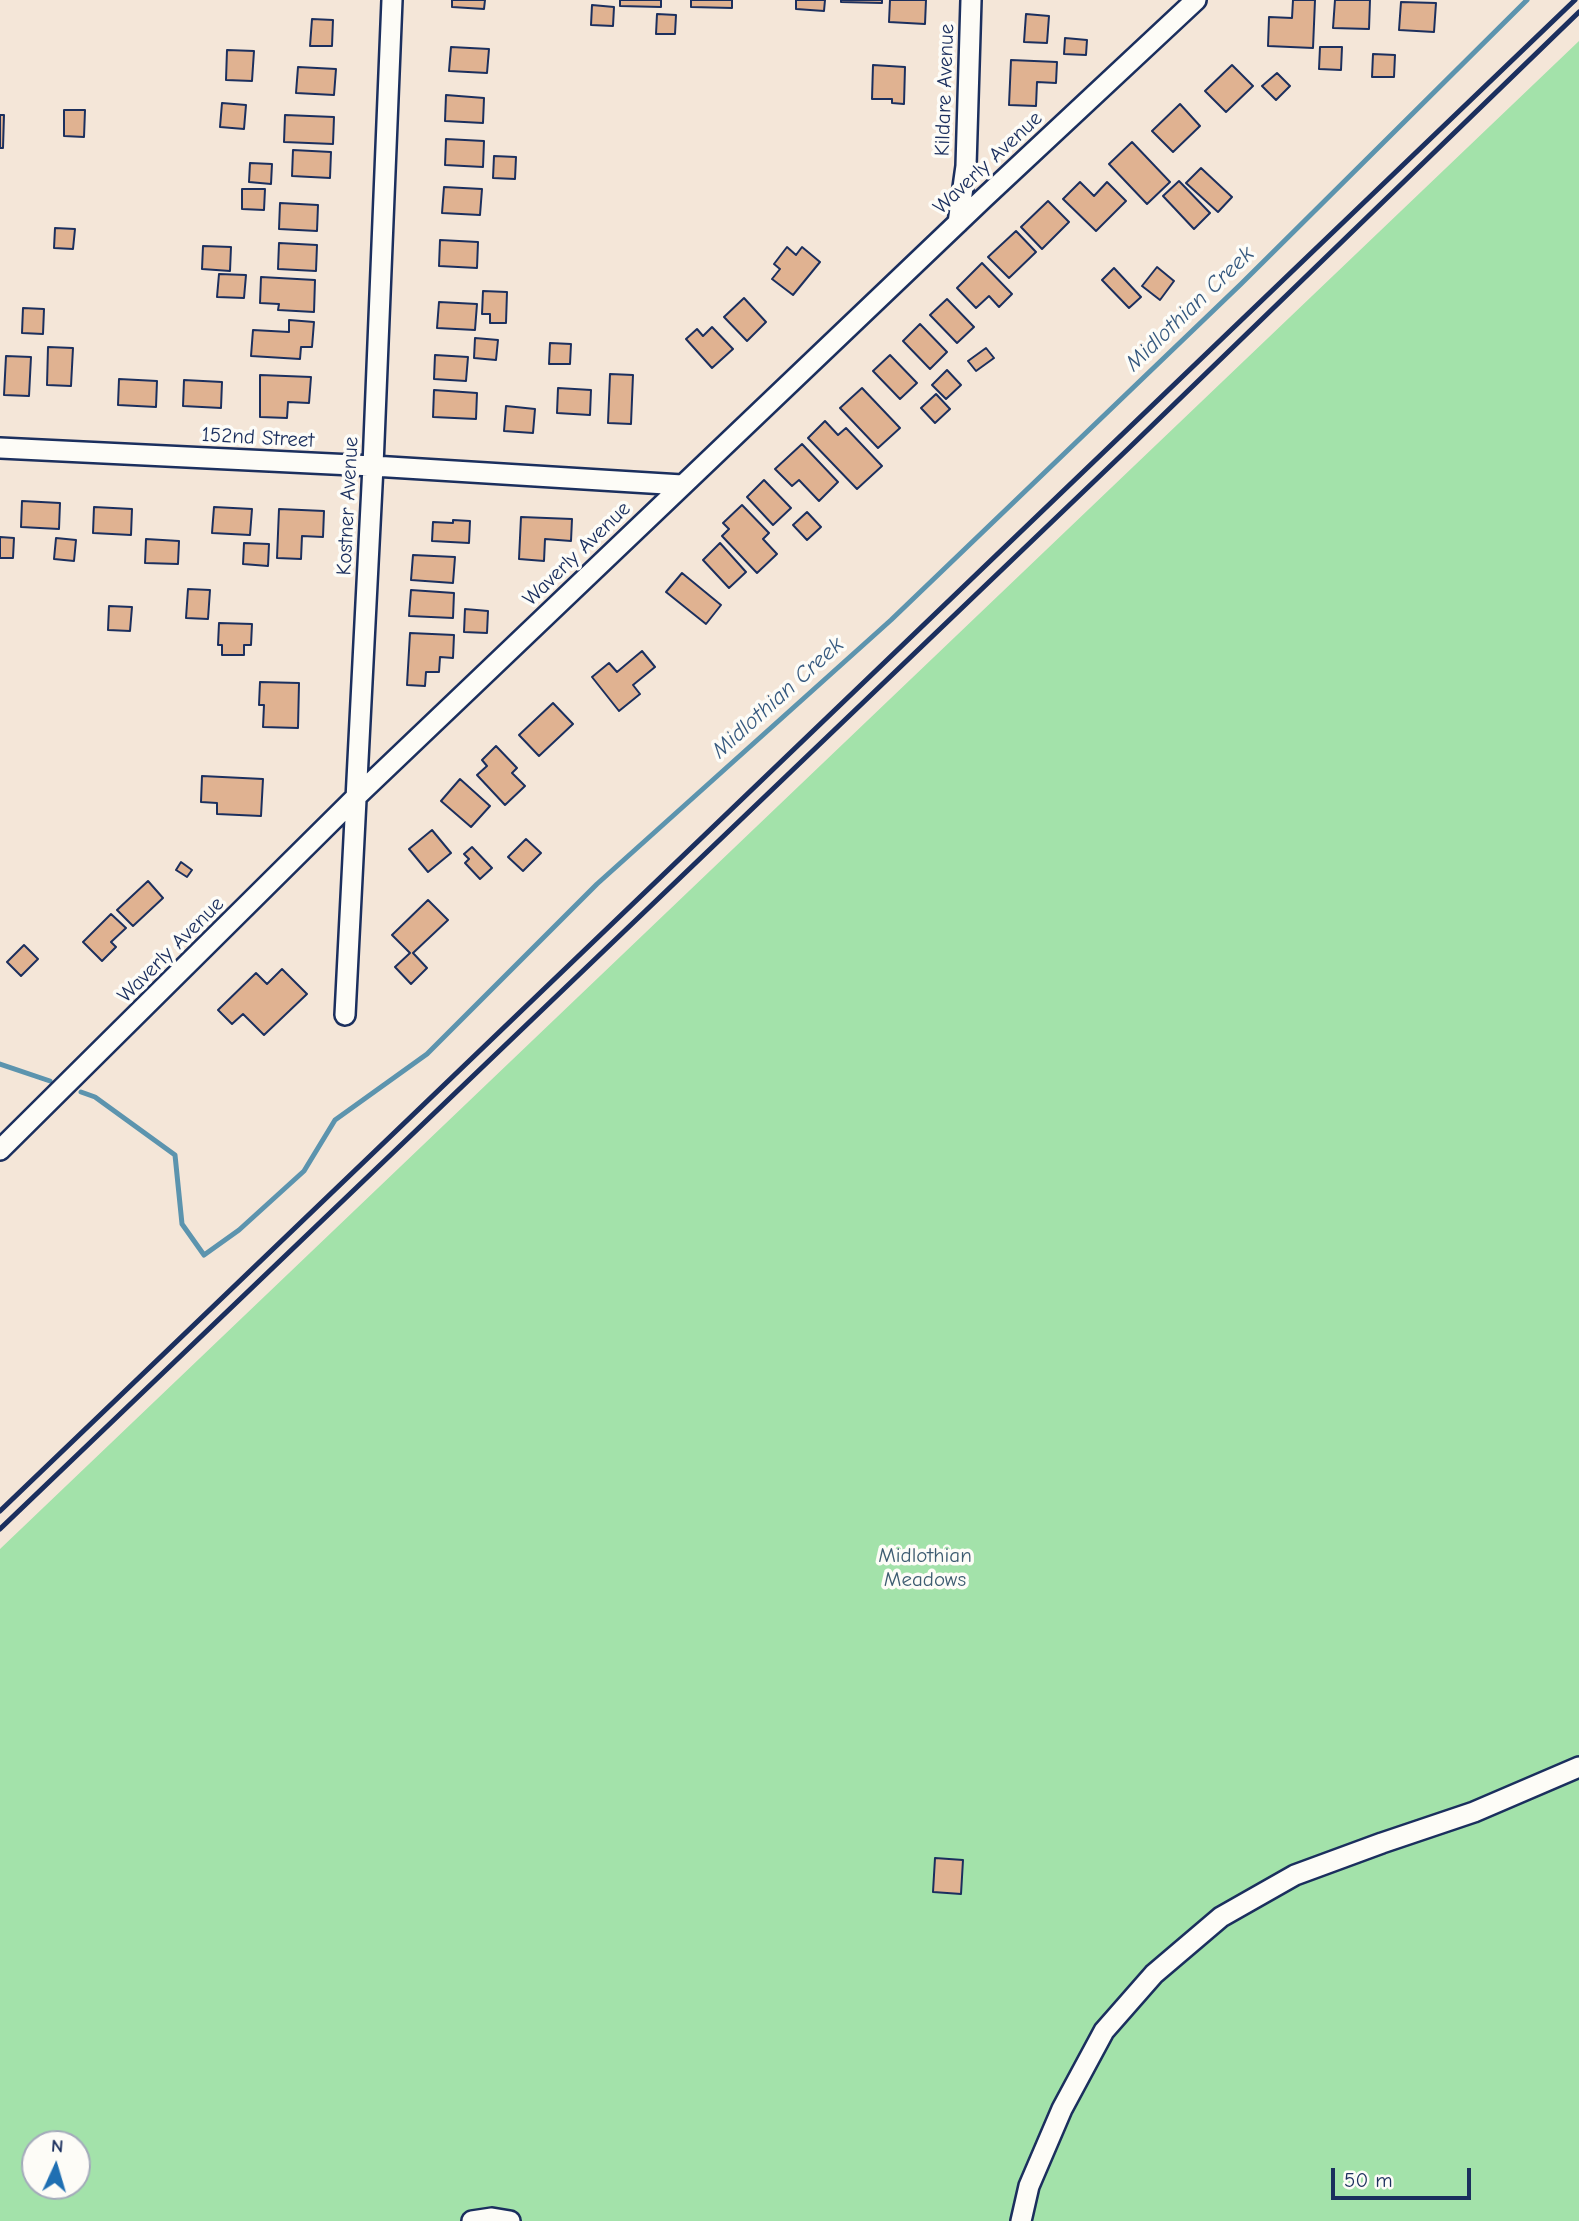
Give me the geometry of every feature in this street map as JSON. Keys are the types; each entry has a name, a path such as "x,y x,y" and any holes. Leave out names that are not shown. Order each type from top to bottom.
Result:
{"street":[{"name":"Kostner Avenue","path":"345,1015 373,466 392,0"},
{"name":"Kildare Avenue","path":"958,223 966,166 971,0"},
{"name":"Waverly Avenue","path":"0,1150 357,796 1196,0"},
{"name":"152nd Street","path":"0,448 373,466 682,485"},
{"path":"1021,2221 1029,2186 1062,2109 1104,2031 1154,1974 1221,1917 1295,1875 1474,1812 1579,1767"},
{"path":"472,2221 492,2218 510,2221"}],"green space":[{"name":"Midlothian Meadows","path":"1579,41 1579,2221 0,2221 0,1549"}],"building":[{"path":"452,0 485,0 484,9 452,7"},
{"path":"620,0 661,0 661,7 620,6"},
{"path":"691,0 732,0 732,8 691,7"},
{"path":"796,0 825,0 824,11 796,9"},
{"path":"882,0 882,3 841,2"},
{"path":"890,0 926,0 925,24 889,22"},
{"path":"1293,0 1315,0 1313,48 1268,46 1269,17 1292,18"},
{"path":"1335,0 1370,0 1369,29 1333,28"},
{"path":"1401,2 1436,3 1434,32 1399,30"},
{"path":"592,5 614,7 613,26 591,25"},
{"path":"657,14 676,15 675,34 656,34"},
{"path":"1026,14 1049,16 1047,43 1024,42"},
{"path":"312,19 333,20 332,46 310,46"},
{"path":"1065,38 1087,40 1086,55 1064,54"},
{"path":"451,47 489,49 487,73 449,71"},
{"path":"1320,47 1342,47 1341,70 1319,69"},
{"path":"227,50 254,51 252,81 226,80"},
{"path":"1373,54 1395,55 1394,77 1372,77"},
{"path":"1011,60 1057,62 1056,83 1037,82 1036,106 1009,105"},
{"path":"873,65 905,67 904,104 892,103 892,99 872,99"},
{"path":"1232,65 1253,86 1226,112 1205,91"},
{"path":"298,67 336,69 334,95 296,93"},
{"path":"1277,73 1290,86 1276,100 1262,86"},
{"path":"446,95 484,98 483,123 445,121"},
{"path":"222,103 246,105 244,129 220,127"},
{"path":"1180,104 1200,126 1173,152 1152,131"},
{"path":"64,110 85,110 84,137 64,136"},
{"path":"0,115 4,115 3,148 0,148"},
{"path":"285,115 334,117 333,144 284,142"},
{"path":"446,139 484,141 483,167 445,165"},
{"path":"1132,142 1170,182 1147,204 1109,164"},
{"path":"293,150 331,152 330,178 292,176"},
{"path":"494,156 516,157 515,179 493,178"},
{"path":"250,163 272,164 271,184 249,182"},
{"path":"1201,168 1232,197 1218,212 1186,183"},
{"path":"1179,181 1210,213 1194,229 1163,196"},
{"path":"1080,182 1094,196 1107,182 1126,201 1096,231 1063,199"},
{"path":"444,187 482,189 480,215 442,213"},
{"path":"242,189 265,189 264,210 242,209"},
{"path":"1048,201 1069,222 1042,249 1021,227"},
{"path":"280,203 318,205 317,231 279,229"},
{"path":"55,228 75,229 73,249 54,248"},
{"path":"1016,231 1036,252 1009,278 988,257"},
{"path":"440,240 478,242 477,268 439,266"},
{"path":"279,243 317,245 316,271 278,269"},
{"path":"203,246 231,247 230,271 202,269"},
{"path":"787,247 796,255 802,247 820,262 793,295 772,279 780,269 774,264"},
{"path":"982,263 1012,294 999,307 989,296 976,308 957,288"},
{"path":"1157,267 1174,281 1160,300 1142,286"},
{"path":"1114,268 1141,297 1129,308 1102,280"},
{"path":"219,274 246,275 244,298 217,297"},
{"path":"261,277 315,280 314,312 278,310 279,304 260,303"},
{"path":"483,291 507,292 506,323 490,323 490,314 482,314"},
{"path":"744,298 766,322 747,341 724,317"},
{"path":"947,299 974,327 957,343 930,315"},
{"path":"439,302 477,304 475,330 437,328"},
{"path":"23,308 44,309 43,334 22,333"},
{"path":"289,320 314,322 312,347 301,347 300,359 251,356 253,330 289,332"},
{"path":"920,324 947,352 930,369 903,341"},
{"path":"712,327 733,349 712,368 686,339 697,329 703,336"},
{"path":"475,338 498,340 496,360 474,358"},
{"path":"550,343 571,344 570,364 549,364"},
{"path":"48,347 73,348 71,386 47,385"},
{"path":"986,348 994,358 976,371 968,361"},
{"path":"435,355 468,357 466,381 434,379"},
{"path":"890,355 917,383 900,399 873,371"},
{"path":"6,356 31,357 29,396 4,395"},
{"path":"947,370 961,385 946,399 932,385"},
{"path":"610,374 633,375 631,424 608,423"},
{"path":"260,375 311,377 309,403 288,402 287,418 260,417"},
{"path":"119,379 157,381 156,407 118,405"},
{"path":"184,380 222,382 221,408 183,406"},
{"path":"558,388 591,390 590,415 557,413"},
{"path":"862,388 900,428 878,448 840,408"},
{"path":"434,390 477,393 476,419 433,417"},
{"path":"936,394 950,409 935,423 921,408"},
{"path":"506,406 535,409 533,433 504,431"},
{"path":"825,421 838,435 846,428 882,466 857,489 808,438"},
{"path":"802,444 838,482 819,501 799,480 792,486 775,469"},
{"path":"764,480 791,508 773,525 747,497"},
{"path":"22,501 60,503 59,529 21,527"},
{"path":"742,505 769,533 763,539 777,554 757,573 722,536 729,529 723,523"},
{"path":"94,507 132,509 131,535 93,533"},
{"path":"214,507 252,509 250,535 212,533"},
{"path":"279,509 324,511 323,537 302,536 301,559 277,558"},
{"path":"807,512 821,527 807,540 793,525"},
{"path":"521,517 572,519 571,541 545,539 544,561 519,559"},
{"path":"453,520 470,521 469,543 432,541 433,522 453,523"},
{"path":"0,537 14,538 13,558 0,558"},
{"path":"56,538 76,540 74,561 54,559"},
{"path":"146,539 179,541 178,564 145,563"},
{"path":"244,543 269,544 268,566 243,564"},
{"path":"720,543 746,572 729,588 703,560"},
{"path":"413,555 455,557 453,583 411,580"},
{"path":"682,573 721,605 706,624 666,592"},
{"path":"188,589 210,590 208,619 186,618"},
{"path":"411,590 454,593 453,618 409,616"},
{"path":"109,606 132,607 130,631 108,630"},
{"path":"465,609 488,611 487,633 464,632"},
{"path":"219,623 252,624 251,645 244,645 244,655 222,655 222,645 218,645"},
{"path":"410,633 454,635 453,658 440,657 439,672 426,672 425,686 407,685"},
{"path":"642,651 655,667 633,685 640,694 619,711 592,677 609,663 617,672"},
{"path":"260,682 299,683 298,728 263,727 264,705 259,705"},
{"path":"553,703 573,724 539,756 519,735"},
{"path":"496,746 517,768 512,773 525,786 505,805 477,775 487,766 482,760"},
{"path":"202,776 263,779 261,816 217,814 217,803 201,802"},
{"path":"460,779 490,806 471,827 441,801"},
{"path":"432,830 451,853 428,872 409,849"},
{"path":"526,839 541,853 523,871 508,857"},
{"path":"472,847 492,868 480,879 465,863 469,859 464,854"},
{"path":"181,862 192,870 187,877 176,870"},
{"path":"148,881 163,898 133,926 117,910"},
{"path":"428,900 448,920 413,953 427,968 411,984 395,967 410,953 392,935"},
{"path":"111,914 126,928 111,942 116,947 102,961 83,942"},
{"path":"24,945 38,959 21,976 7,962"},
{"path":"282,969 307,994 264,1035 243,1014 232,1024 218,1010 256,973 267,984"},
{"path":"935,1858 963,1860 961,1894 933,1892"}],"waterway":[{"name":"Midlothian Creek","path":"81,1092 95,1097 175,1155 182,1224 204,1255 239,1230 304,1171 335,1120 427,1054 597,884 891,620 1241,284 1527,0"},
{"name":"Midlothian Creek","path":"0,1064 50,1081"}],"railway":[{"path":"0,1511 1575,0"},
{"path":"0,1529 1130,447 1579,12"}]}
